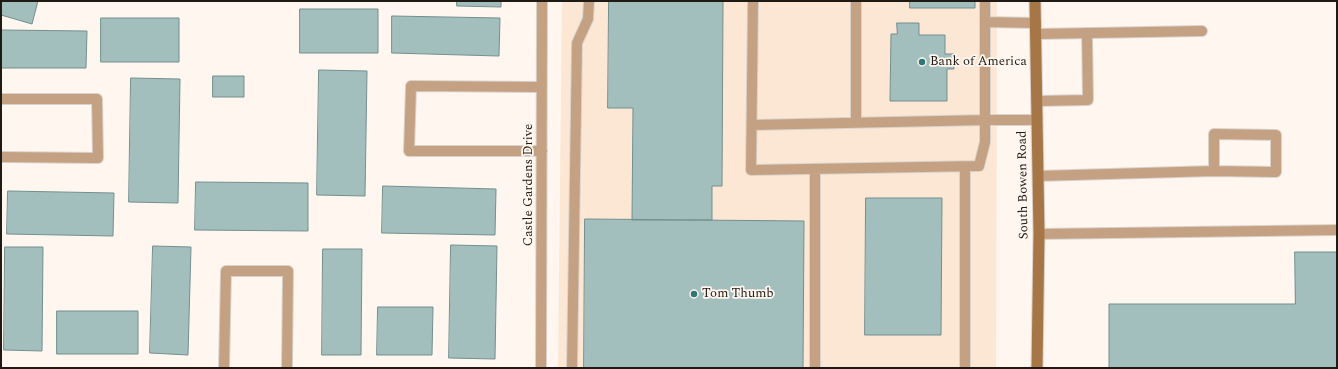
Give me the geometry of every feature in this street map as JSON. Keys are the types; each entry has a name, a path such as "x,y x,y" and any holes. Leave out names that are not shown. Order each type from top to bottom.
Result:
{"main road":[{"name":"South Bowen Road","path":"1036,1 1038,176 1037,368"}],"lane":[{"name":"Castle Gardens Drive","path":"541,368 542,1"},
{"path":"572,368 577,43 588,19 589,1"},
{"path":"753,1 751,170 979,166 985,142 985,1"},
{"path":"856,1 856,122"},
{"path":"985,22 1087,33 1202,31"},
{"path":"1037,101 1088,100 1087,33"},
{"path":"542,87 411,86 410,151 542,151"},
{"path":"1,99 98,99 98,158 1,156"},
{"path":"752,125 1037,120"},
{"path":"1038,176 1214,171 1276,172 1276,135 1214,134 1214,171"},
{"path":"965,167 965,368"},
{"path":"815,170 815,368"},
{"path":"1038,234 1337,230"},
{"path":"224,368 226,271 288,271 287,368"}],"shaded area":[{"path":"562,1 997,1 996,368 558,368"}],"building":[{"path":"1,1 38,1 32,24 1,15"},
{"path":"457,1 501,1 501,7 457,6"},
{"path":"609,1 723,1 722,186 712,186 712,220 632,220 633,108 608,108"},
{"path":"910,1 975,1 975,8 910,8"},
{"path":"300,9 378,9 378,53 300,53"},
{"path":"392,16 500,18 499,56 392,53"},
{"path":"101,18 179,18 179,62 101,62"},
{"name":"Bank of America","path":"897,23 919,23 919,35 945,35 945,54 954,54 954,69 947,69 947,101 890,101 891,34 897,34"},
{"path":"1,30 87,31 86,68 1,68"},
{"path":"319,70 367,71 365,196 317,195"},
{"path":"213,76 244,76 244,97 213,97"},
{"path":"131,78 180,79 178,203 129,202"},
{"path":"196,182 308,183 308,231 195,230"},
{"path":"383,186 496,189 495,235 382,233"},
{"path":"8,191 114,193 113,236 7,234"},
{"path":"866,198 942,198 941,335 865,335"},
{"name":"Tom Thumb","path":"585,219 804,221 803,368 584,368"},
{"path":"451,245 497,246 495,359 449,358"},
{"path":"153,246 191,247 188,355 150,353"},
{"path":"5,247 43,247 42,351 4,350"},
{"path":"323,249 362,249 361,355 322,355"},
{"path":"1295,252 1337,252 1337,368 1109,368 1109,304 1295,304"},
{"path":"378,307 433,307 432,355 377,355"},
{"path":"57,311 138,311 138,354 57,354"}],"place":[{"name":"Bank of America","path":"922,62"},
{"name":"Tom Thumb","path":"694,294"}]}
